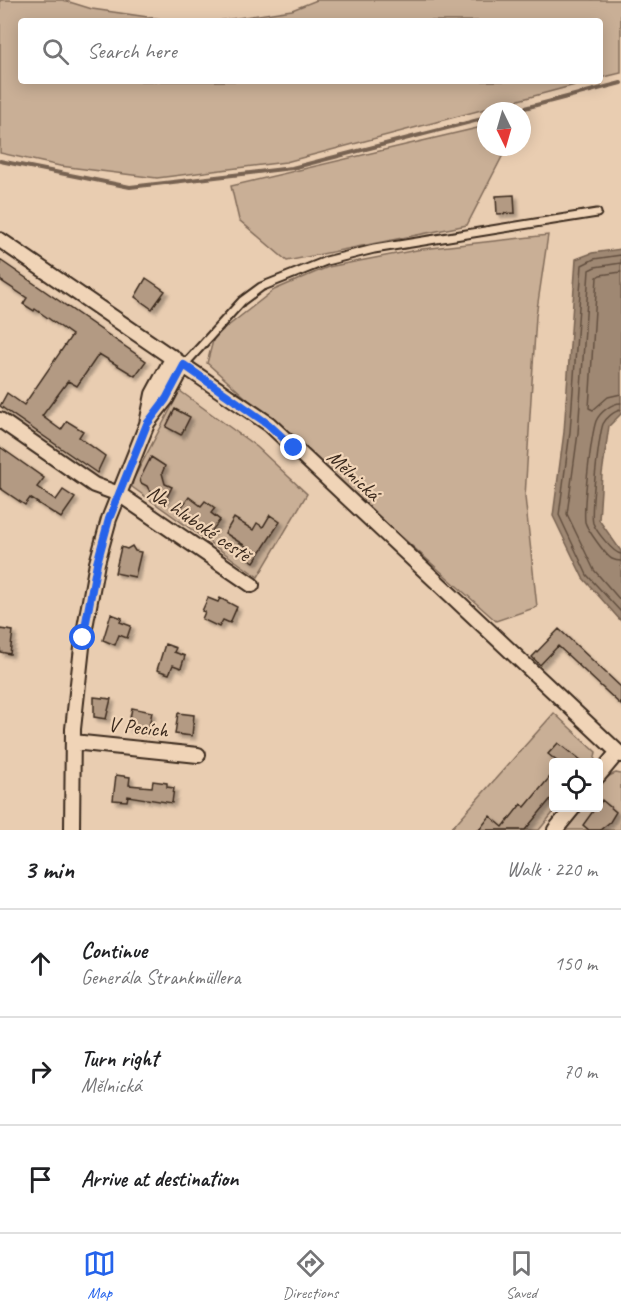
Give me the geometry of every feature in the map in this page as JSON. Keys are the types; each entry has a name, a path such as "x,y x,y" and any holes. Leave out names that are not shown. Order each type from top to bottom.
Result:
{"street":[{"name":"Mělnická","path":"0,240 268,424 620,753"},
{"path":"72,830 72,742 83,638 97,563 109,519 147,424 166,399 179,361"},
{"name":"Na hluboké cestě","path":"0,420 94,485 119,494 252,585"},
{"name":"V Pecích","path":"72,742 198,755"},
{"path":"603,771 620,753"},
{"path":"555,830 569,812"}],"lane":[{"path":"179,361 242,301 261,287 326,261 374,249 597,213"}],"shaded area":[{"path":"0,0 63,0 92,9 155,18 18,18 18,84 579,84 511,102 477,102 477,111 286,162 157,178 60,166 0,153"},
{"path":"317,0 621,0 621,73 603,77 603,18 238,18 292,10"},
{"path":"477,128 477,156 502,156 467,225 287,261 239,220 231,186"},
{"path":"548,235 536,316 525,497 537,607 496,621 207,363 214,337 274,290 328,267 422,249"},
{"path":"180,391 257,447 307,494 258,577 132,487 133,480"},
{"path":"554,713 596,752 595,758 549,758 549,812 554,812 539,830 450,830"},
{"path":"621,774 621,830 564,830 580,812 603,812 603,782 610,775"}],"water":[{"path":"621,249 621,414 609,426 602,474 599,520 621,551 621,621 583,578 553,516 564,432 576,259 592,253"}],"building":[{"path":"514,195 515,213 497,214 496,196"},
{"path":"0,260 146,361 135,376 99,354 77,386 68,381 42,416 61,430 67,421 83,431 79,437 105,456 97,473 0,406 7,393 24,405 72,335 35,309 34,311 23,304 27,298 0,280"},
{"path":"146,278 165,291 152,309 135,297"},
{"path":"175,409 190,417 181,435 166,427"},
{"path":"0,447 44,478 37,487 56,500 63,490 75,498 61,518 30,498 25,505 0,488"},
{"path":"151,457 165,466 162,473 165,484 172,487 165,501 141,483 140,479"},
{"path":"189,497 201,506 205,501 215,508 211,513 220,520 210,533 178,512"},
{"path":"270,515 280,522 254,562 242,554 247,547 225,533 234,518 253,530 257,523 263,527"},
{"path":"132,546 135,551 141,552 135,577 115,573 121,547 127,549"},
{"path":"208,598 218,602 220,598 237,607 230,623 223,620 219,627 202,619 205,612 202,611"},
{"path":"111,614 122,618 120,622 131,626 127,638 119,635 115,645 103,640"},
{"path":"0,629 13,631 10,654 0,652"},
{"path":"559,629 621,687 621,705 558,646 540,665 532,657"},
{"path":"165,644 176,648 174,652 185,656 181,668 173,665 169,674 157,670"},
{"path":"94,697 111,699 106,719 94,717"},
{"path":"132,708 152,712 148,732 128,728"},
{"path":"178,713 194,715 192,736 175,734"},
{"path":"558,743 577,758 553,758 548,754"},
{"path":"116,775 130,777 129,785 152,787 153,781 167,783 167,787 174,788 172,803 128,796 127,801 113,800"},
{"path":"549,778 549,801 525,830 479,830 490,816 503,827 521,804 525,807"},
{"path":"603,801 616,812 610,822 600,830 589,830 583,825 592,812 603,812"}],"waterway":[{"path":"531,106 621,83"},
{"path":"0,161 130,187 292,168 477,120"}],"route":[{"path":"83,638 97,563 109,519 147,424 166,399 184,365 268,424 294,448"}]}
